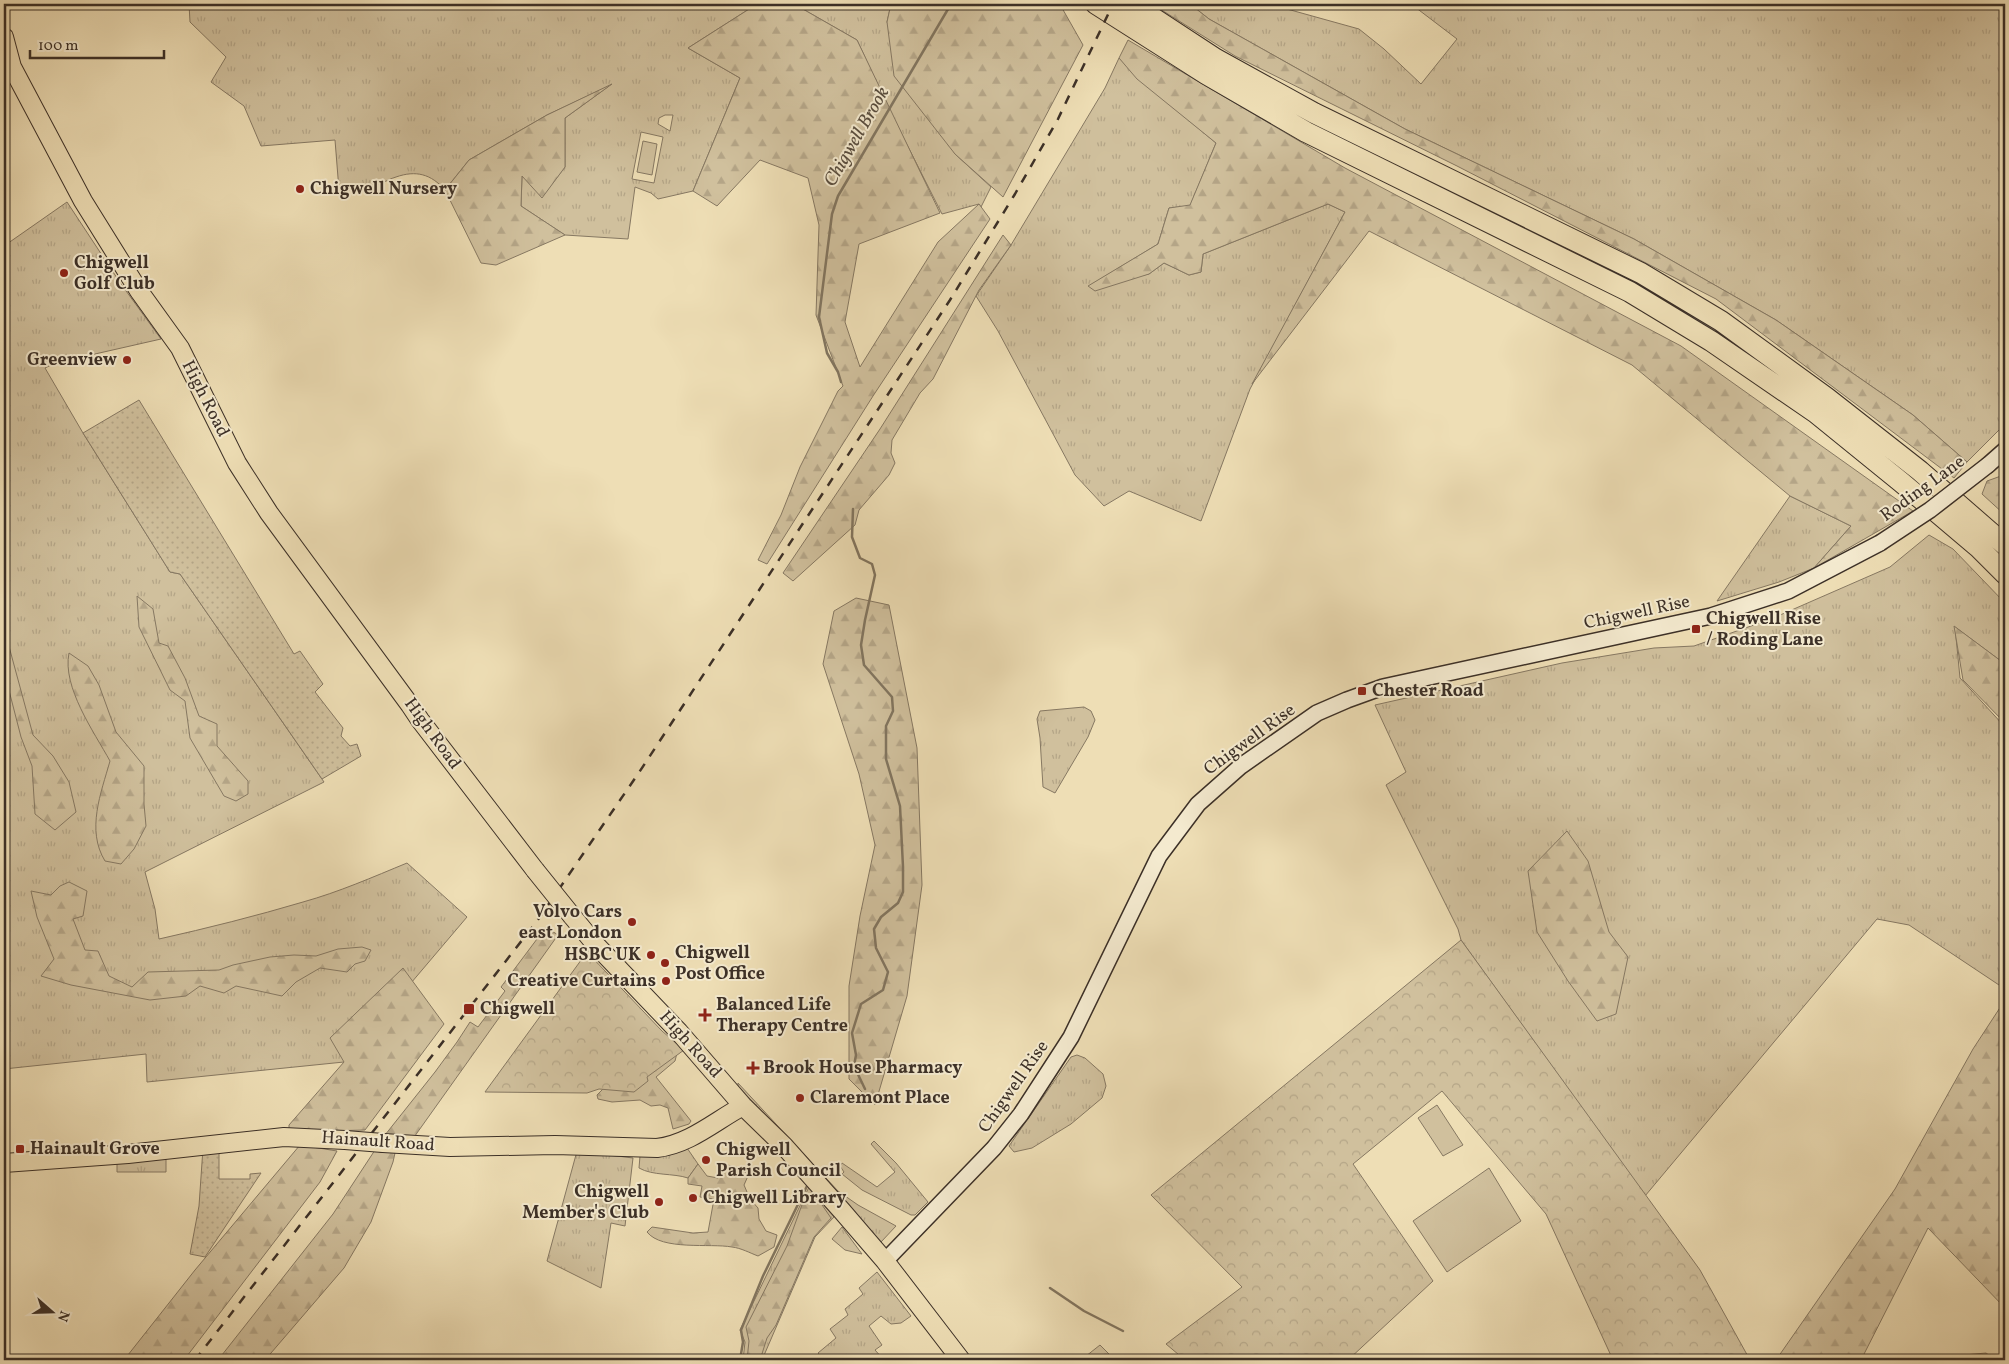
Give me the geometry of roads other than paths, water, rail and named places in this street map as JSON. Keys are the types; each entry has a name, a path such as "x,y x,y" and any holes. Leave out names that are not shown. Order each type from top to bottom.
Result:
{"highway":[{"path":"1096,4 1206,74 1306,132 1630,292 1711,340 1816,413 1978,547 2005,574"},
{"path":"1132,4 1216,59 1314,113 1641,273 1721,321 1827,398 1920,471 2005,545"}],"main road":[{"name":"High Road","path":"4,37 12,67 83,201 139,291 180,348 237,463 269,513 420,720 572,916 595,944 679,1032 743,1106 784,1146 885,1261 961,1360"},
{"name":"Roding Lane","path":"1860,554 1930,510 2005,450"},
{"name":"Chigwell Rise","path":"885,1261 994,1148 1020,1114 1071,1037 1159,856 1198,804 1241,766 1317,714 1347,700 1384,687 1711,616 1788,591 1860,554"},
{"name":"Hainault Road","path":"4,1163 128,1154 284,1136 450,1147 555,1145 658,1148 672,1146 684,1141 743,1106"}],"waterway":[{"name":"Chigwell Brook","path":"841,382 838,372 827,353 819,317 832,214 838,196 951,4"},
{"name":"Chigwell Brook","path":"853,509 852,537 860,558 872,564 875,575 861,645 864,665 892,697 893,711 886,726 886,759 900,806 903,867 903,892 898,903 881,917 874,929 876,948 888,972 883,990 861,1004 852,1033 856,1055 854,1066 865,1089"},
{"name":"Chigwell Brook","path":"740,1360 743,1342 741,1330 763,1276 807,1186"},
{"path":"1050,1288 1084,1311 1123,1331"}],"railway":[{"path":"195,1360 537,921 638,774 950,300 1015,194 1058,119 1113,4"}],"place":[{"name":"Chigwell Nursery","path":"300,189"},
{"name":"Chigwell Golf Club","path":"64,273"},
{"name":"Greenview","path":"127,360"},
{"name":"Chigwell Rise / Roding Lane","path":"1696,629"},
{"name":"Chester Road","path":"1362,691"},
{"name":"Volvo Cars east London","path":"632,922"},
{"name":"HSBC UK","path":"651,955"},
{"name":"Chigwell Post Office","path":"665,963"},
{"name":"Creative Curtains","path":"666,981"},
{"name":"Chigwell","path":"469,1009"},
{"name":"Balanced Life Therapy Centre","path":"705,1015"},
{"name":"Brook House Pharmacy","path":"753,1068"},
{"name":"Claremont Place","path":"800,1098"},
{"name":"Hainault Grove","path":"20,1149"},
{"name":"Chigwell Parish Council","path":"706,1160"},
{"name":"Chigwell Library","path":"693,1198"},
{"name":"Chigwell Member's Club","path":"659,1202"}]}
